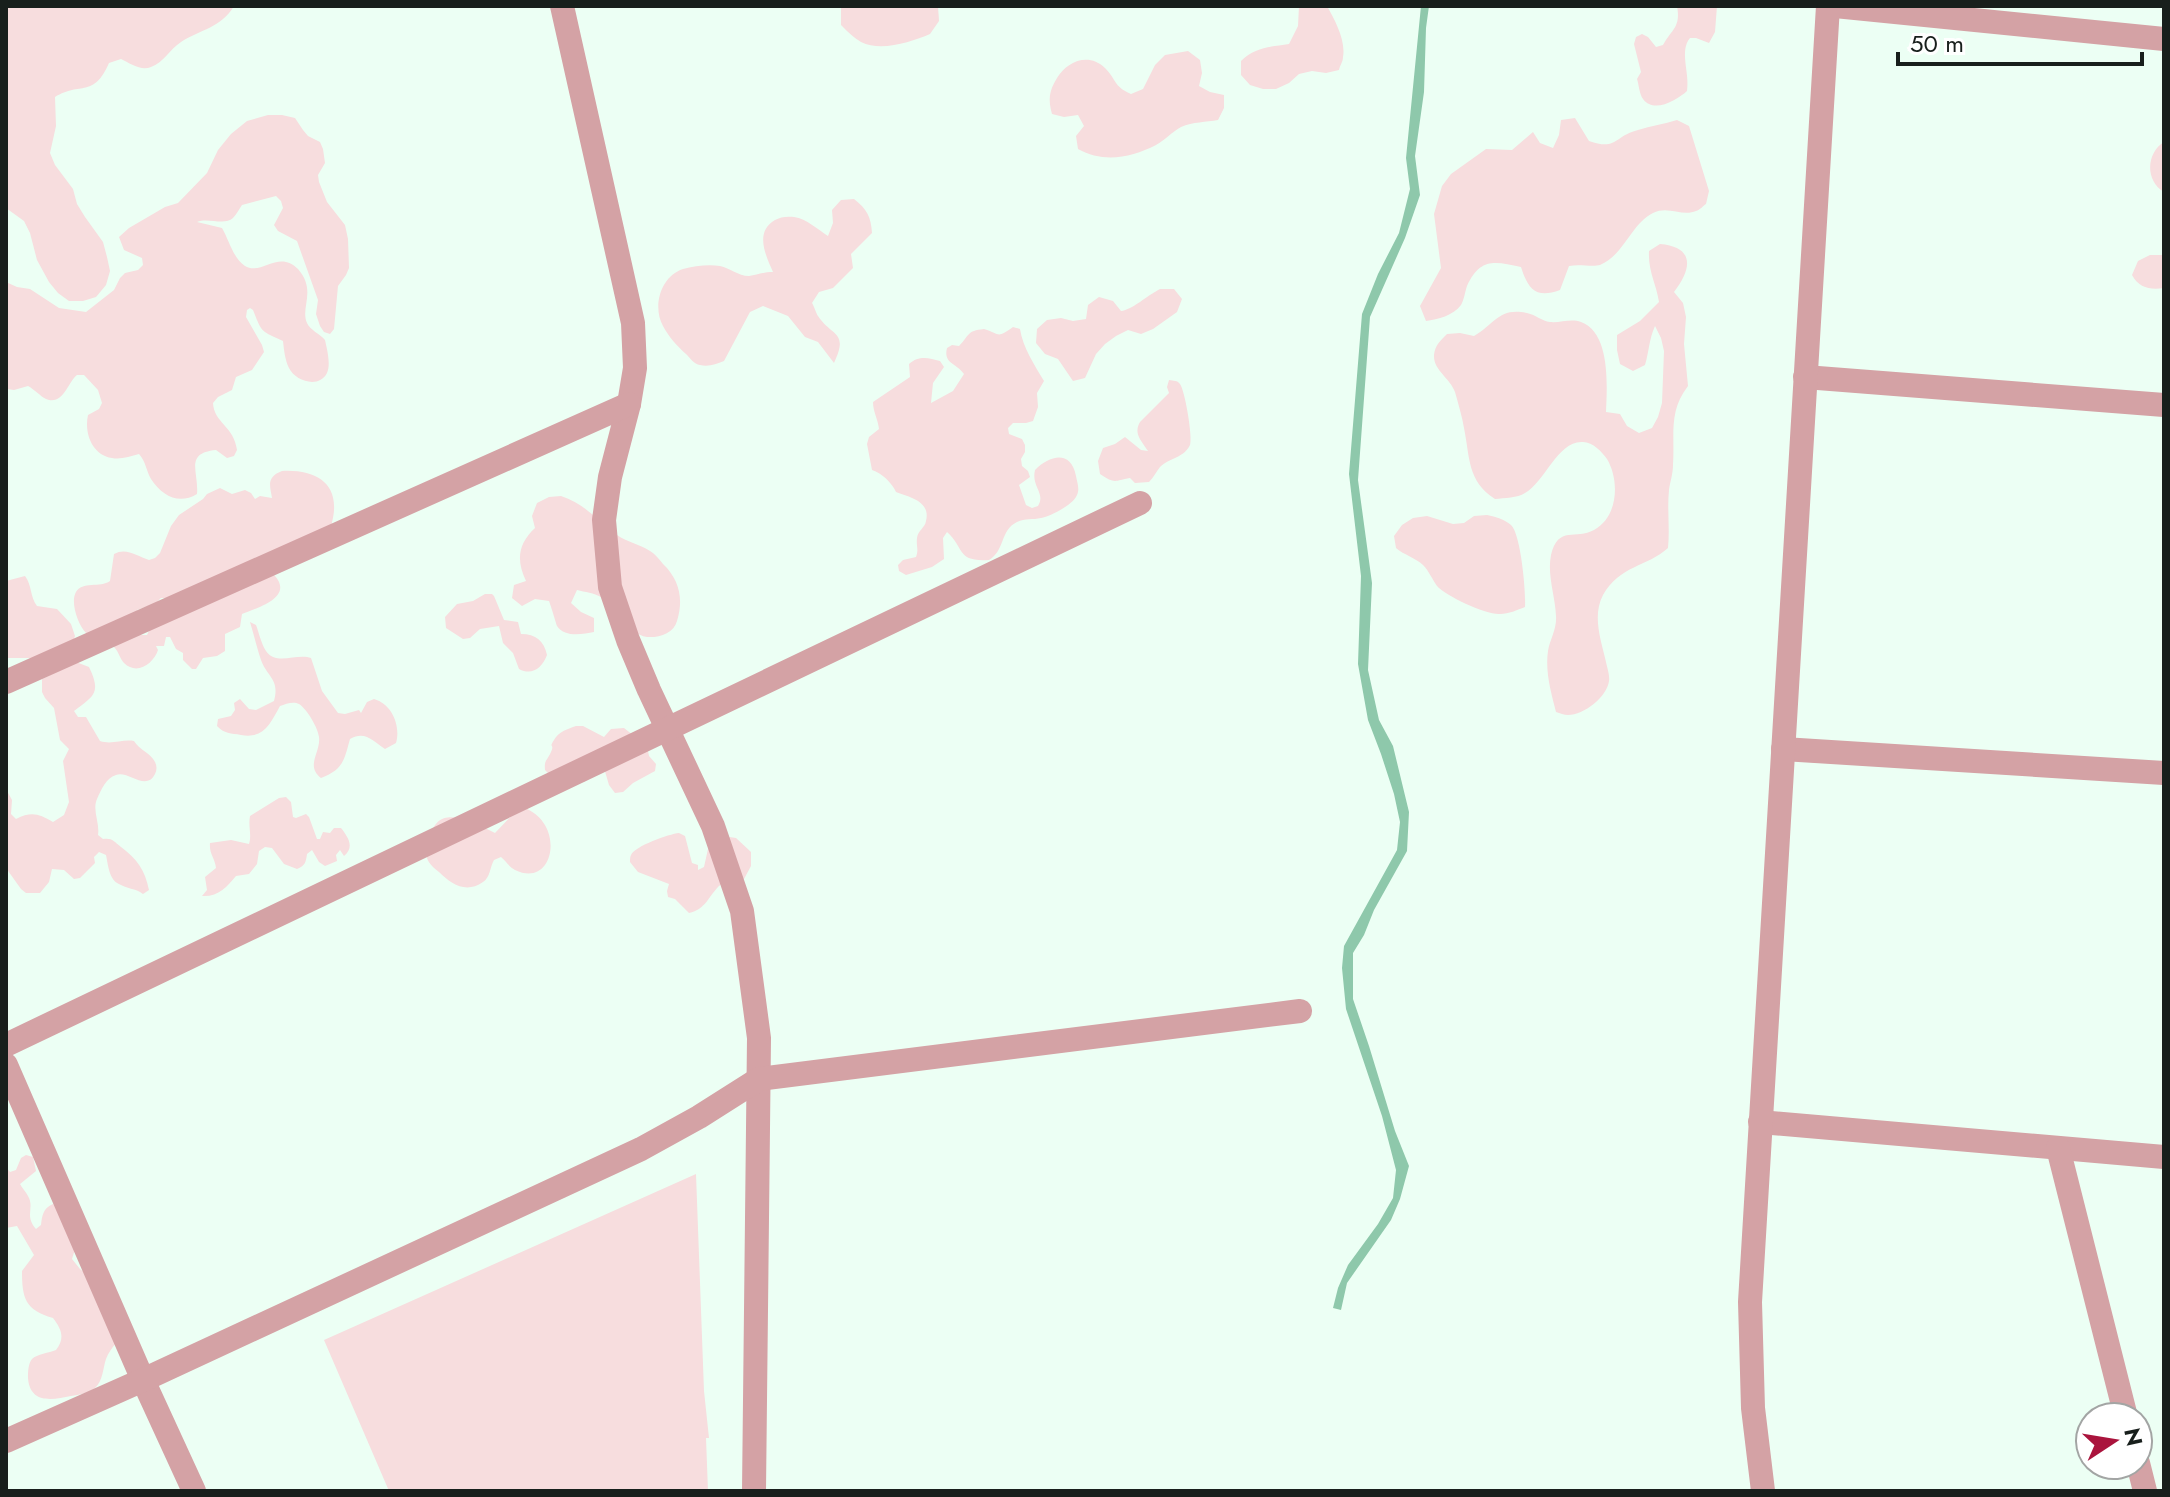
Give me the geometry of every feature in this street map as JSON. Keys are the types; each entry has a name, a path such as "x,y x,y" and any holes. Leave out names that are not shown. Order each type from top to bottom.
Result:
{"street":[{"path":"562,6 633,323 635,368 610,477 604,520 610,587 628,640 666,729 713,826 742,911 759,1038 754,1491"},
{"path":"1763,1491 1753,1408 1750,1302 1828,6"},
{"path":"1835,6 2164,39"},
{"path":"1805,377 2164,405"},
{"path":"6,682 629,404"},
{"path":"6,1045 1140,503"},
{"path":"1783,749 2164,773"},
{"path":"6,1441 641,1149 759,1079 1300,1011"},
{"path":"6,1065 194,1491"},
{"path":"1760,1122 2164,1157"},
{"path":"2058,1148 2122,1401"}],"shaded area":[{"path":"6,6 234,6 223,19 181,42 155,65 140,68 121,59 109,63 92,85 55,97 56,126 50,153 73,189 77,204 103,242 110,271 106,285 96,297 83,301 69,301 58,293 37,260 24,221 6,208"},
{"path":"841,6 938,6 939,21 930,34 914,40 887,46 869,45 841,25"},
{"path":"1299,6 1327,6 1343,44 1339,70 1299,74 1276,89 1250,85 1241,75 1241,61 1257,50 1289,44 1298,26"},
{"path":"1421,6 1429,6 1424,92 1415,156 1420,195 1405,238 1370,317 1358,480 1372,583 1368,670 1379,720 1393,746 1409,812 1407,851 1353,953 1353,999 1409,1166 1391,1220 1347,1283 1341,1310 1333,1308 1338,1288 1348,1265 1393,1198 1396,1170 1382,1116 1346,1009 1342,968 1344,946 1397,850 1400,822 1394,794 1368,720 1358,664 1361,576 1349,474 1362,314 1399,233 1410,189 1406,158"},
{"path":"1677,6 1717,6 1715,32 1709,43 1690,38 1687,43 1687,91 1672,101 1653,105 1641,94 1637,79 1641,72 1634,44 1636,37 1642,34 1656,47 1663,45 1677,23"},
{"path":"1188,51 1200,60 1202,73 1199,86 1224,95 1224,108 1218,120 1181,127 1156,145 1137,153 1107,157 1078,149 1076,136 1084,126 1078,115 1064,117 1052,114 1052,87 1061,72 1072,63 1092,60 1099,63 1118,85 1131,94 1143,89 1155,65 1165,55"},
{"path":"268,115 295,118 308,136 320,142 325,163 318,175 319,182 327,202 345,225 349,268 338,286 334,329 330,334 320,326 316,314 318,300 297,241 278,231 274,225 283,208 276,196 242,205 229,220 197,222 222,228 234,254 245,266 257,268 284,262 298,269 306,284 305,317 310,328 325,340 328,369 319,381 296,377 288,365 283,341 263,330 253,310 247,310 246,317 264,352 252,370 236,377 232,390 213,403 237,450 234,456 227,458 216,450 200,455 195,465 197,494 177,499 155,485 139,454 115,458 99,453 95,448 87,429 88,415 99,409 102,403 98,390 84,375 77,375 61,396 52,400 28,386 7,389 6,282 30,289 59,308 86,312 114,290 125,273 138,270 143,265 142,258 124,250 119,237 165,207 178,203 207,173 218,150 231,134 247,121"},
{"path":"1575,118 1589,141 1598,144 1615,142 1630,133 1677,120 1689,126 1709,191 1706,204 1691,212 1664,210 1653,213 1639,224 1608,260 1597,266 1569,266 1560,290 1545,293 1534,290 1521,267 1495,263 1483,266 1472,277 1458,309 1426,321 1420,306 1441,268 1434,214 1442,186 1451,174 1486,149 1512,150 1533,132 1540,143 1553,148 1561,120"},
{"path":"2164,142 2164,192 2153,181 2150,167 2154,153"},
{"path":"854,199 868,214 872,233 851,254 853,268 833,288 819,292 812,303 823,323 839,340 834,363 818,342 805,337 788,316 763,306 750,312 724,361 718,363 706,366 696,363 670,337 658,310 664,285 675,273 711,265 745,276 773,272 763,238 769,225 779,218 794,217 808,222 828,236 833,223 832,210 841,200"},
{"path":"1660,244 1679,250 1687,260 1684,275 1674,292 1683,303 1686,317 1684,344 1688,386 1675,415 1673,468 1668,497 1668,548 1617,578 1603,595 1598,620 1609,681 1599,699 1587,708 1565,715 1556,712 1548,674 1548,651 1556,621 1551,555 1558,540 1594,530 1608,517 1615,488 1611,468 1605,456 1594,446 1587,442 1574,443 1559,454 1525,493 1495,499 1474,476 1455,392 1436,365 1435,351 1447,334 1474,336 1510,312 1527,313 1550,322 1581,322 1598,337 1602,349 1606,412 1620,414 1627,426 1639,433 1652,428 1662,403 1664,351 1661,338 1655,326 1645,365 1633,371 1620,364 1617,335 1640,321 1659,302 1649,251"},
{"path":"2150,255 2164,255 2164,288 2145,287 2132,275 2138,261"},
{"path":"1160,289 1174,289 1182,299 1177,312 1141,334 1128,330 1116,336 1096,354 1085,378 1073,381 1058,359 1045,354 1036,343 1037,329 1047,320 1086,319 1088,305 1099,297 1113,301 1121,311"},
{"path":"1013,327 1020,329 1026,349 1044,381 1037,393 1038,407 1033,421 1013,423 1008,428 1009,434 1022,439 1025,445 1022,466 1030,477 1019,485 1026,505 1032,508 1038,506 1040,497 1035,470 1053,458 1070,462 1078,486 1077,495 1071,503 1056,512 1012,526 998,551 989,560 966,556 947,532 943,538 944,559 932,567 906,575 899,571 898,565 903,560 916,557 918,535 927,514 922,504 896,492 886,479 872,470 867,444 869,437 879,429 873,402 910,377 909,364 924,358 940,361 944,367 933,383 931,403 953,391 964,374 947,357 947,348 959,346 974,331 984,329 1001,334"},
{"path":"1169,380 1179,383 1182,388 1190,445 1160,467 1149,482 1135,483 1130,478 1117,481 1100,474 1098,461 1103,448 1125,437 1141,450 1148,451 1139,437 1138,426 1169,393"},
{"path":"282,471 307,473 325,483 334,500 331,526 271,572 278,580 278,594 266,604 242,614 240,627 225,634 225,651 203,658 196,669 192,669 170,637 166,637 164,646 156,646 158,650 149,663 134,668 124,663 111,645 86,633 76,613 74,596 82,587 110,581 114,554 127,552 149,560 155,558 179,515 207,494 220,488 232,494 245,490 255,499 260,496 272,498 270,482","holes":["165,598 147,635 137,633 137,610"]},
{"path":"561,496 584,508 621,537 652,552 673,576 679,590 680,605 675,625 669,632 656,637 640,635 601,597 577,590 571,603 594,618 594,632 569,634 557,626 549,601 535,599 522,606 512,598 514,585 526,581 520,553 525,540 535,528 532,516 537,503"},
{"path":"1487,515 1511,525 1520,551 1525,607 1507,613 1486,611 1449,595 1437,586 1423,565 1396,548 1394,536 1402,525 1413,518 1427,516 1453,524"},
{"path":"25,576 37,606 57,609 71,624 75,636 73,642 36,658 6,658 6,581"},
{"path":"485,594 494,596 504,620 518,622 521,634 535,637 544,646 547,655 536,670 528,672 519,669 513,653 503,643 499,626 480,629 470,638 463,639 446,628 445,617 457,604 473,601"},
{"path":"250,622 256,625 264,648 275,658 311,658 322,691 338,713 359,710 361,713 367,702 374,699 386,706 396,723 396,743 385,749 369,738 360,736 350,739 339,767 321,778 314,769 318,733 309,714 299,704 280,706 269,724 255,735 220,729 218,719 231,716 235,710 234,703 240,699 249,709 256,710 274,701 274,683 261,660"},
{"path":"76,662 89,667 95,683 91,698 74,711 78,717 86,717 100,741 134,741 156,765 155,774 147,781 121,774 112,777 104,785 96,803 98,835 113,840 136,861 149,890 143,894 116,882 106,855 99,852 94,857 95,863 80,878 74,879 64,870 52,869 49,882 40,893 26,893 6,868 6,789 12,800 11,814 16,819 35,814 53,822 64,815 69,802 63,761 69,749 60,740 54,708 42,692 42,679"},
{"path":"583,726 604,737 611,729 624,728 647,746 649,756 656,764 655,771 623,792 615,793 604,768 584,782 550,775 545,770 545,764 552,743 561,732"},
{"path":"286,797 291,802 293,817 306,814 309,817 317,839 323,832 330,833 334,828 341,828 349,842 347,853 344,856 340,850 336,855 337,861 325,866 312,850 297,869 284,864 272,848 265,847 259,851 257,864 249,874 236,876 217,893 202,896 207,890 205,877 216,868 210,843 231,840 249,844 250,816"},
{"path":"527,809 547,829 550,841 546,864 538,871 528,874 515,870 501,857 494,860 485,880 477,886 465,887 449,880 428,860 430,839 440,820 466,820 495,833 513,814"},
{"path":"679,833 685,836 692,863 698,865 698,870 704,867 708,849 723,836 736,838 751,852 751,866 744,879 721,884 703,906 689,913 675,899 668,897 669,884 638,872 630,862 631,855 639,848"},
{"path":"26,1155 33,1157 36,1171 20,1184 30,1200 32,1224 36,1229 41,1225 44,1213 53,1204 59,1208 76,1246 72,1259 91,1278 116,1343 95,1388 57,1399 37,1396 30,1386 28,1373 32,1359 59,1346 60,1330 53,1318 36,1311 27,1302 22,1271 34,1255 17,1226 6,1228 6,1167 10,1172 16,1170 21,1158"},
{"path":"696,1174 704,1391 709,1438 706,1438 708,1491 389,1491 324,1340"}]}
